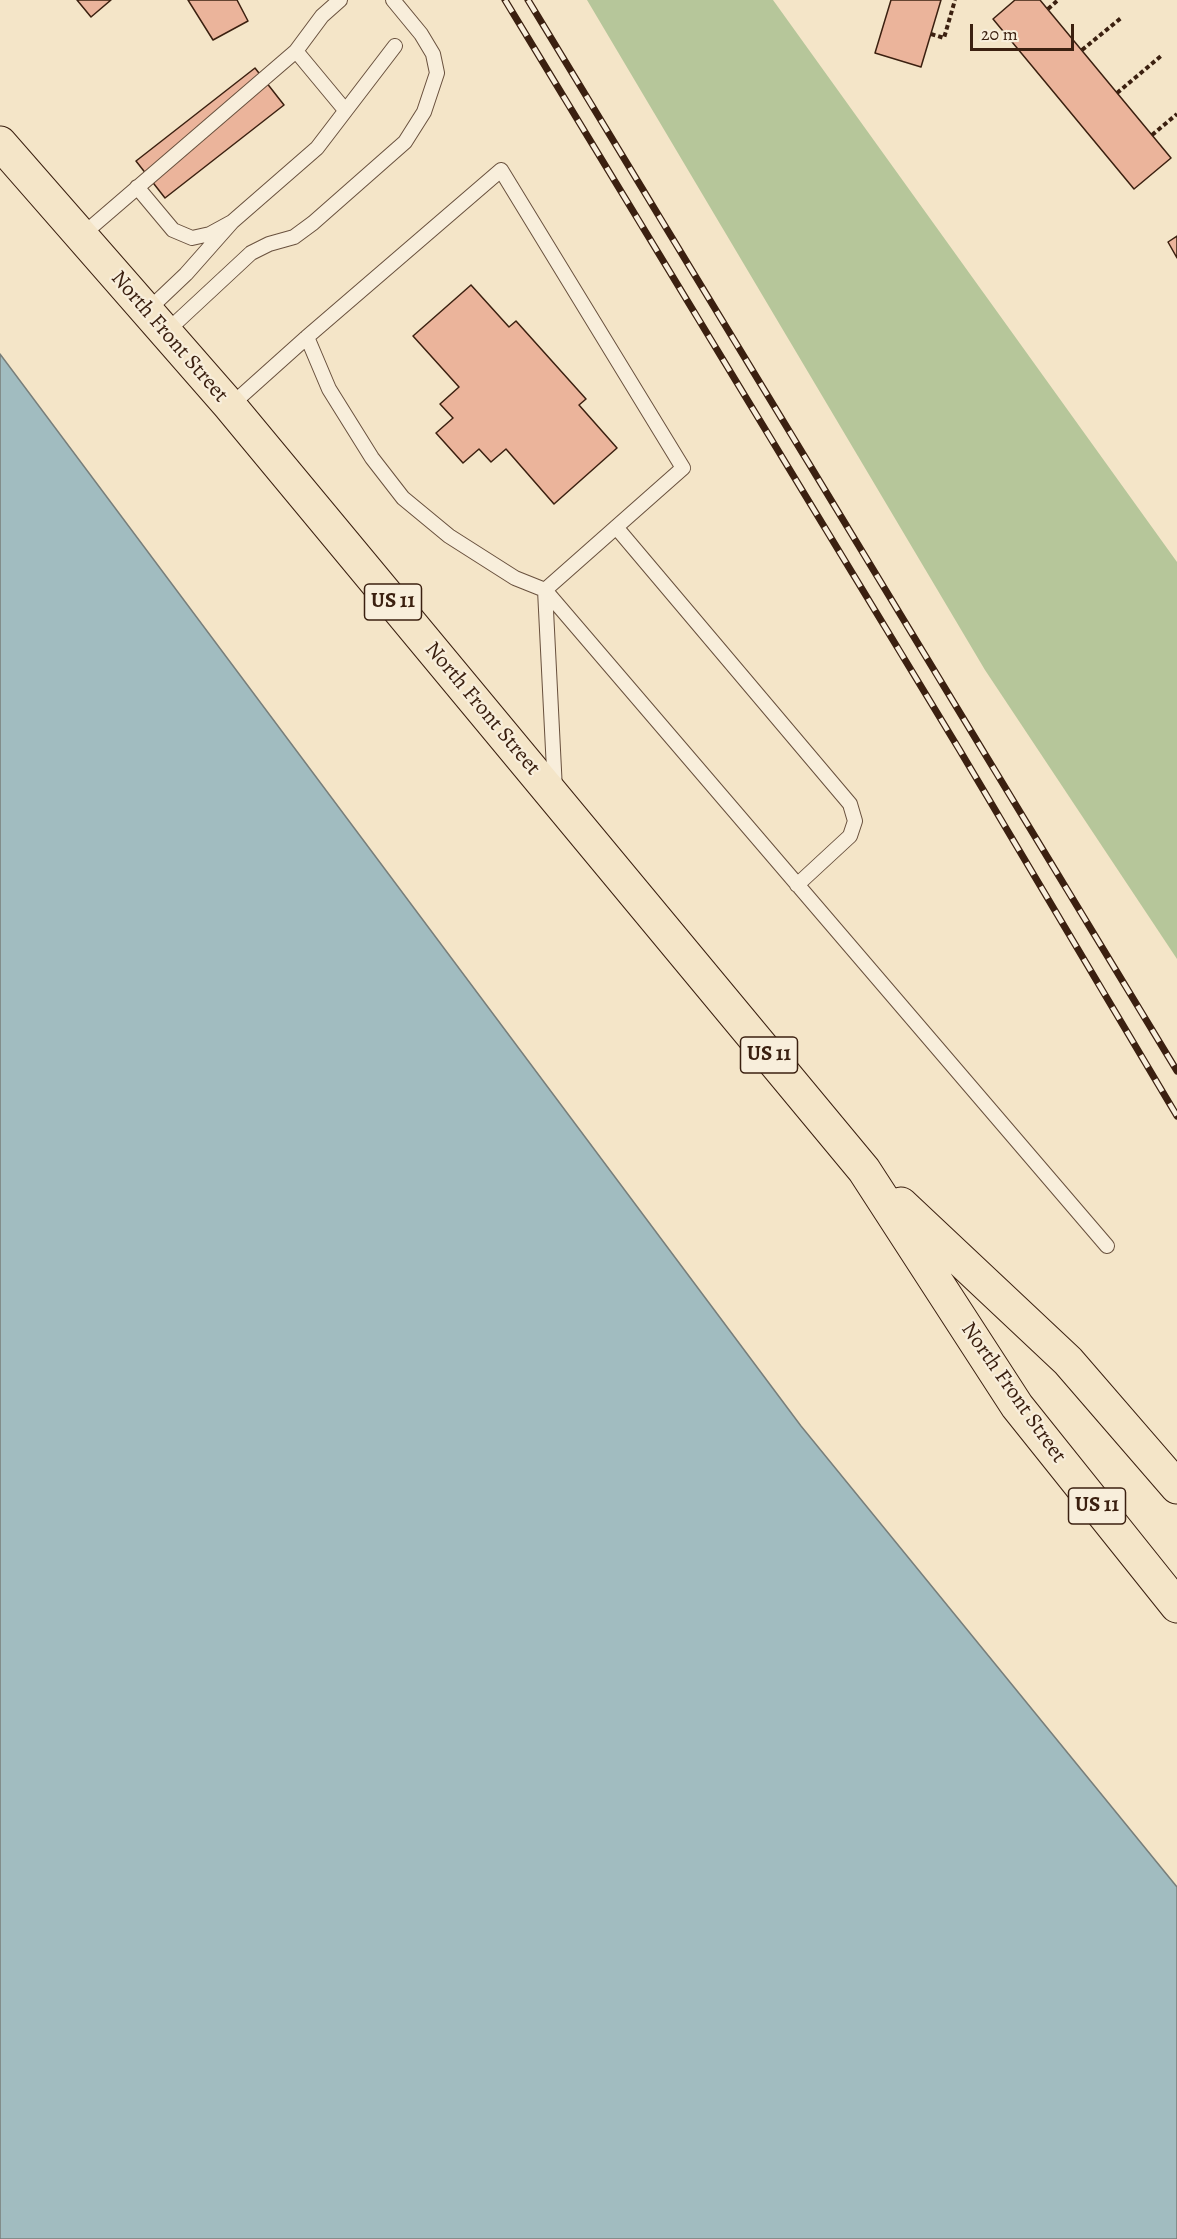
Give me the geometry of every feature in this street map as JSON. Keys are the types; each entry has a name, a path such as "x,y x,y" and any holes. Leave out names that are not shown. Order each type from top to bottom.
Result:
{"main road":[{"name":"North Front Street","path":"0,143 230,406 864,1170 1017,1406 1177,1606"},
{"name":"North Front Street","path":"864,1170 1068,1361 1177,1487"}],"lane":[{"path":"81,236 296,51 322,16 340,0"},
{"path":"156,322 251,253 269,244 294,237 405,142 424,112 437,73 434,54 422,34 393,0"},
{"path":"156,322 186,274 232,222 317,148 395,46"},
{"path":"296,51 345,110"},
{"path":"230,406 501,170 683,468 545,590"},
{"path":"136,188 173,230 192,238 210,234 232,222"},
{"path":"307,337 329,389 372,458 403,498 449,536 515,578 545,590 1107,1246"},
{"path":"616,527 850,804 855,821 850,836 797,885"},
{"path":"545,590 556,798"}],"path":[{"path":"931,34 944,38 955,0"},
{"path":"1048,9 1058,0"},
{"path":"1082,51 1121,18"},
{"path":"1117,93 1161,56"},
{"path":"1152,135 1177,114"}],"green space":[{"path":"587,0 773,0 1177,562 1177,959 985,670"}],"water":[{"path":"0,354 801,1426 1177,1887 1177,2239 0,2239"}],"building":[{"path":"77,0 111,0 91,17"},
{"path":"188,0 237,0 248,21 213,40"},
{"path":"891,0 941,0 921,67 875,53"},
{"path":"1015,0 1040,0 1171,158 1134,189 993,19"},
{"path":"255,68 284,105 165,198 136,161"},
{"path":"1177,236 1177,258 1168,242"},
{"path":"471,285 509,327 516,321 586,399 579,405 617,448 554,504 506,449 491,462 479,449 463,463 436,433 453,418 440,404 459,387 413,336"}],"railway":[{"path":"505,0 959,749 1177,1116"},
{"path":"528,0 1177,1071"}]}
